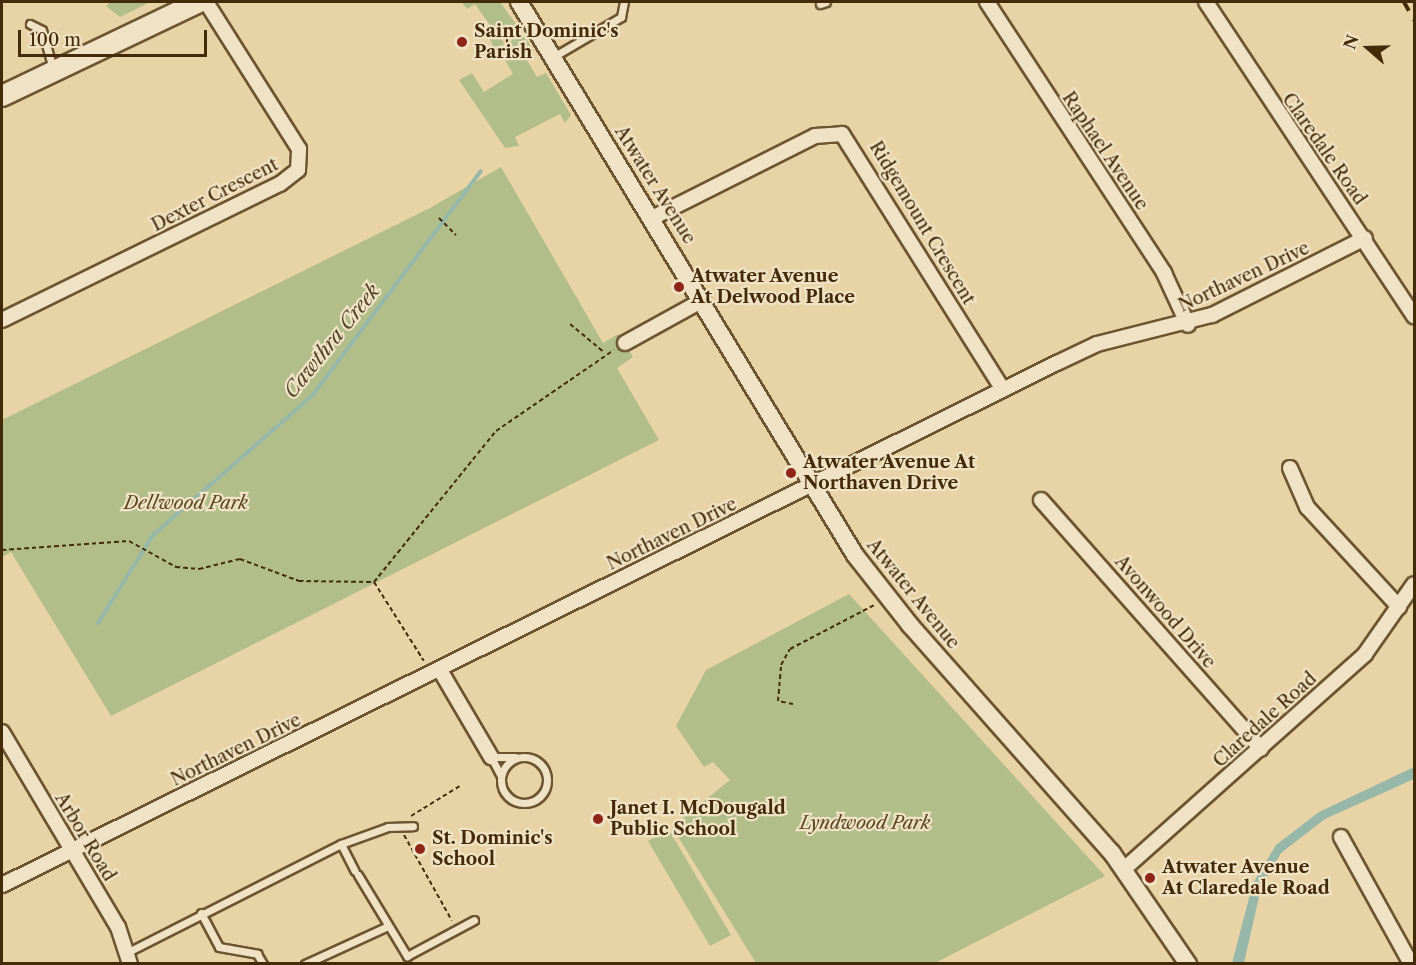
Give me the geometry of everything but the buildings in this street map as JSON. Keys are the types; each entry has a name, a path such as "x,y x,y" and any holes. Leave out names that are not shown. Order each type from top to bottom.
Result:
{"main road":[{"path":"2,96 199,2"}],"street":[{"name":"Dexter Crescent","path":"2,320 280,184 298,170 299,149 206,2"},
{"name":"Atwater Avenue","path":"519,2 813,486 887,597 1124,869 1188,963"},
{"name":"Raphael Avenue","path":"987,2 1160,266 1188,325"},
{"name":"Claredale Road","path":"1206,2 1365,238 1414,316"},
{"name":"Ridgemount Crescent","path":"652,218 815,136 842,134 1003,390"},
{"name":"Northaven Drive","path":"2,885 1097,344 1188,325 1365,238"},
{"path":"625,343 702,300"},
{"path":"1290,468 1307,507 1399,608"},
{"name":"Avonwood Drive","path":"1041,500 1261,749"},
{"name":"Claredale Road","path":"1124,869 1365,654 1414,584"},
{"path":"436,672 491,756"},
{"name":"Arbor Road","path":"2,732 73,851 129,958"},
{"path":"1341,837 1407,960"}],"lane":[{"path":"553,57 621,16 624,2"},
{"path":"30,24 42,30 53,71"},
{"path":"491,756 524,757 545,771 542,794 529,802 513,800 491,756"},
{"path":"501,776 509,762 524,757"},
{"path":"129,958 201,913 341,844 409,826"},
{"path":"341,844 356,873 407,956 474,920"},
{"path":"201,913 219,947 256,954 263,963"},
{"path":"305,963 388,926"}],"path":[{"path":"507,52 507,39 520,28"},
{"path":"490,32 507,39"},
{"path":"439,218 456,235"},
{"path":"570,324 606,353"},
{"path":"2,550 56,542 129,541 153,556 199,569 240,559 322,584 374,582 496,431 606,353 625,343"},
{"path":"374,582 436,672"},
{"path":"793,704 778,701 780,673 790,649 802,639 848,622 887,597"},
{"path":"775,672 780,673"},
{"path":"457,929 404,836 409,826 409,817 460,786"}],"green space":[{"path":"110,2 150,2 120,17 106,6"},
{"path":"462,2 500,2 518,27 497,35 475,4 467,9"},
{"path":"488,34 502,38 505,49 496,54"},
{"path":"514,34 523,34 534,51 525,57 537,77 546,73 571,115 565,123 560,114 515,137 519,146 505,148 459,80 472,73 484,92 513,74 505,60"},
{"name":"Dellwood Park","path":"501,167 603,343 618,334 633,357 617,368 659,440 111,716 11,552 2,557 2,420 430,208"},
{"name":"Lyndwood Park","path":"849,594 1105,876 935,963 756,963 672,827 730,780 713,762 704,767 676,726 706,670"},
{"path":"669,830 731,935 710,946 648,841"}],"shaded area":[{"path":"1414,767 1414,779 1325,819 1281,853 1261,888 1244,963 1232,963 1253,883 1276,845 1319,812"}],"waterway":[{"name":"Cawthra Creek","path":"98,623 153,535 312,396 481,171"}],"railway":[{"path":"1404,2 1414,20"}],"place":[{"name":"Saint Dominic's Parish","path":"462,42"},
{"name":"Atwater Avenue At Delwood Place","path":"679,287"},
{"name":"Atwater Avenue At Northaven Drive","path":"791,473"},
{"name":"Janet I. McDougald Public School","path":"598,819"},
{"name":"St. Dominic's School","path":"420,849"},
{"name":"Atwater Avenue At Claredale Road","path":"1150,878"}]}
